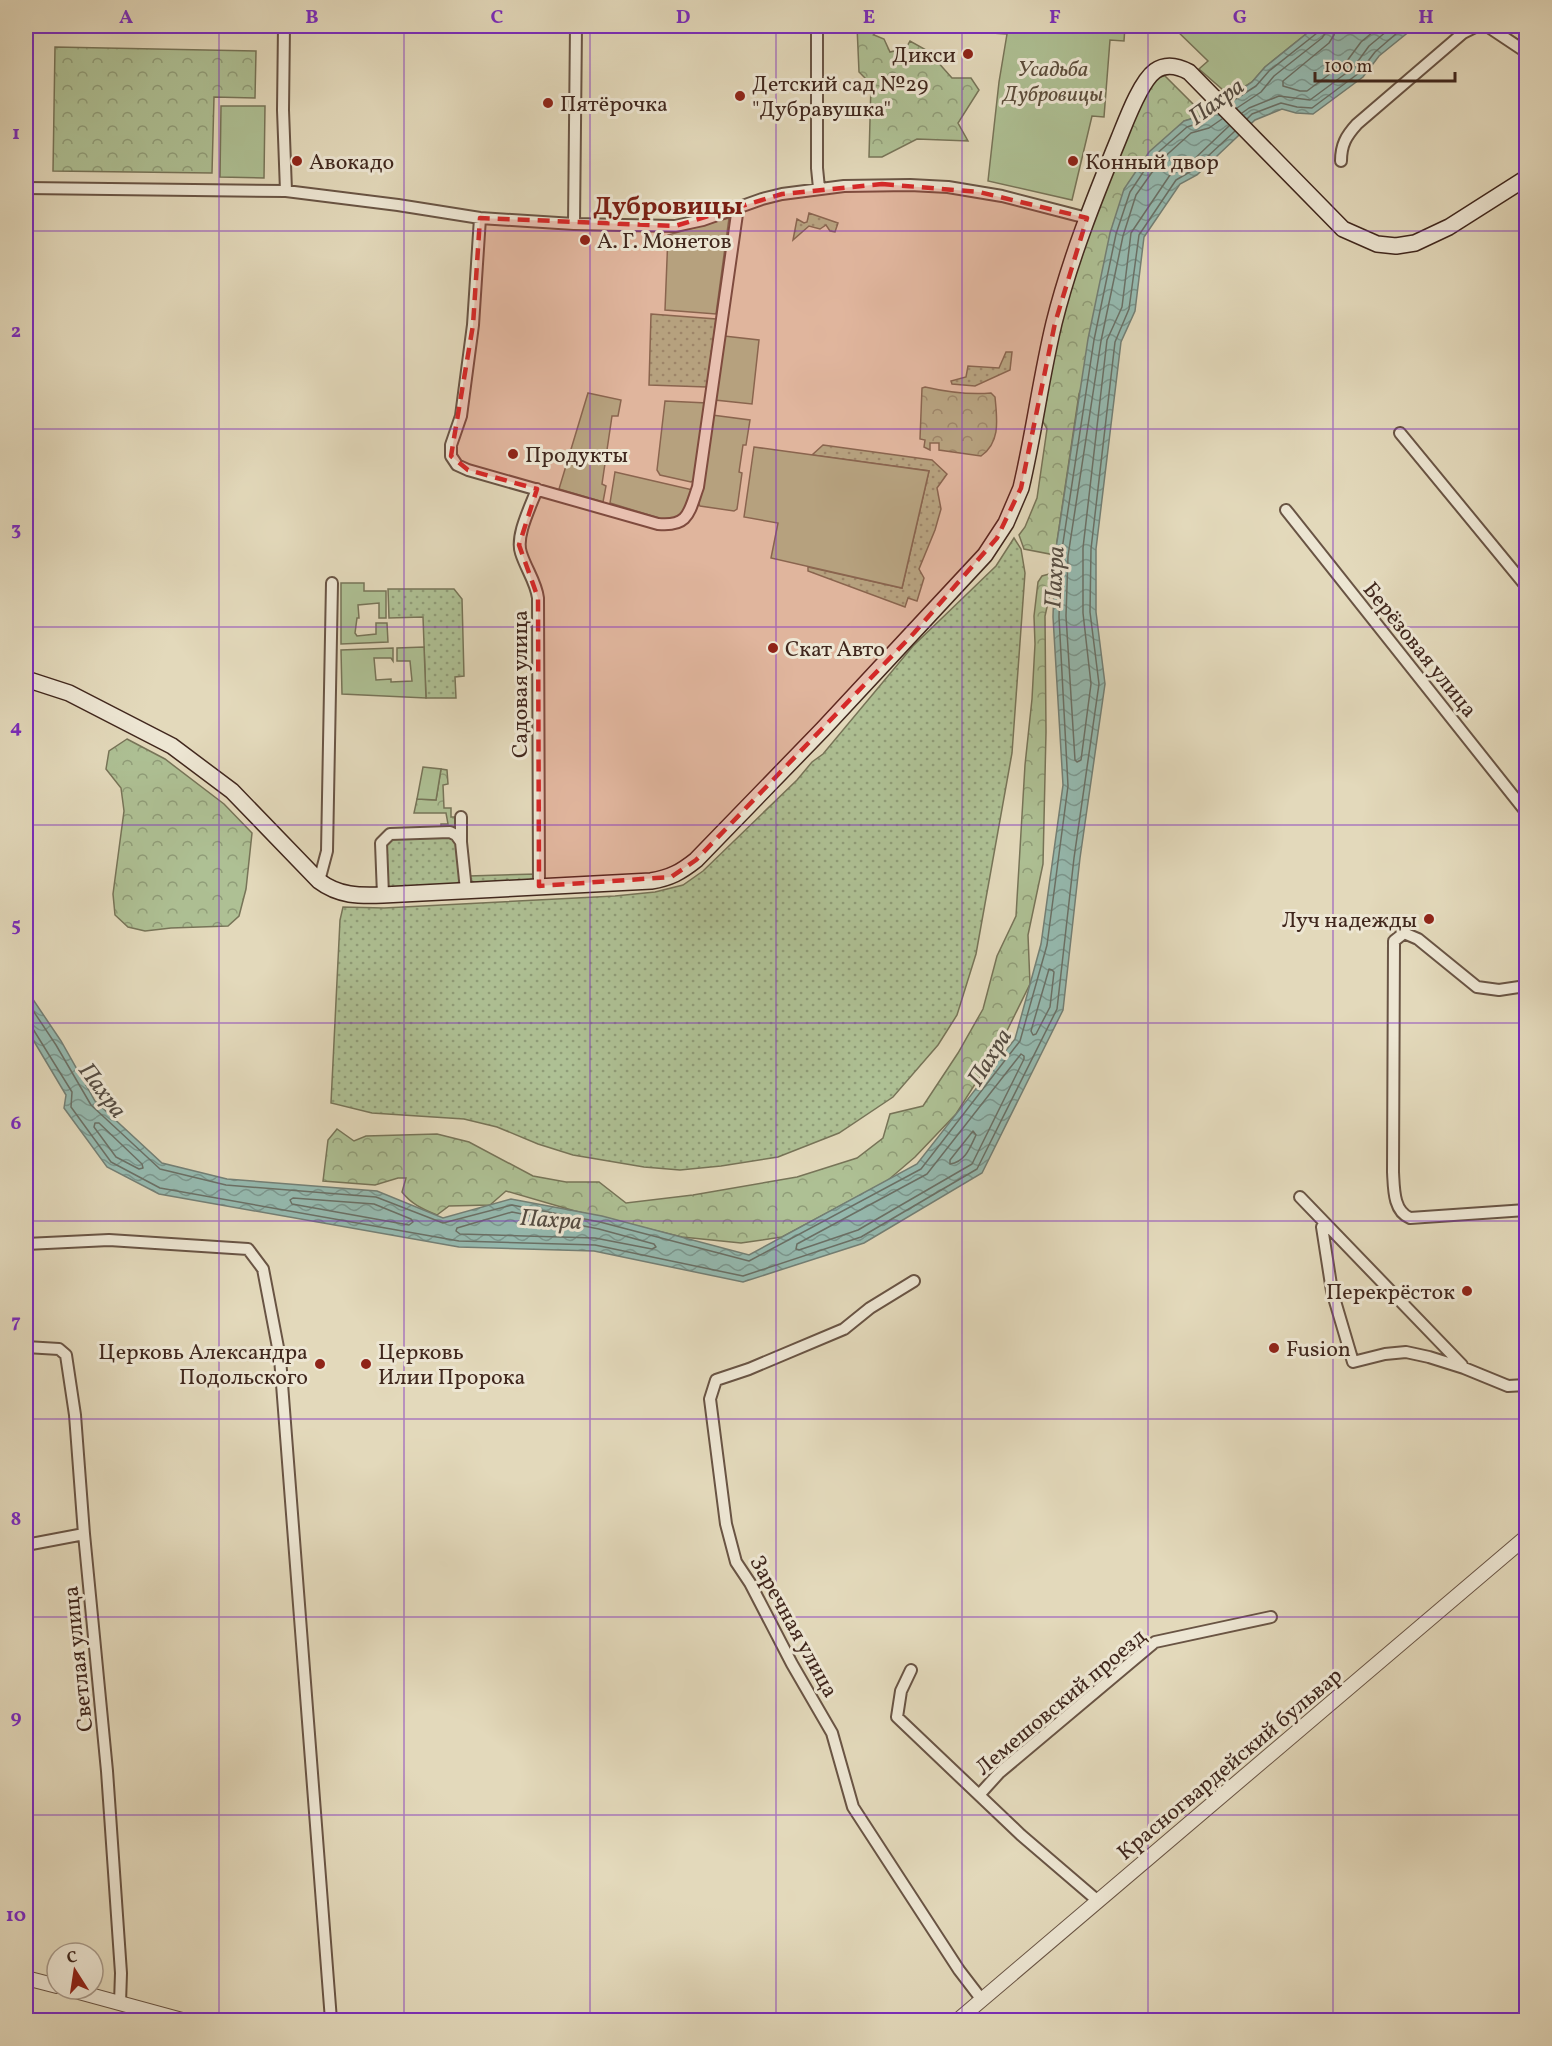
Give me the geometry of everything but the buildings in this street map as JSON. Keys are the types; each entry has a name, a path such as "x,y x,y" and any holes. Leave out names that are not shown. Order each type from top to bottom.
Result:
{"main road":[{"path":"26,679 69,693 172,747 232,791 319,881 333,890 354,895 383,895 651,881 671,877 682,871 701,854 823,729 985,555 1006,523 1021,488 1054,322 1087,218 1123,129 1149,76 1156,70 1167,66 1177,66 1192,75 1343,229 1377,244 1396,246 1415,243 1449,227 1527,178"}],"street":[{"path":"284,26 283,110 286,191"},
{"path":"574,224 576,26"},
{"path":"817,26 817,176 819,188"},
{"path":"1341,161 1345,138 1357,124 1463,33 1477,26"},
{"path":"1487,26 1527,52"},
{"path":"26,188 286,191 398,204 480,218 574,224 675,226 704,220 772,197 819,188 882,184 948,187 1002,196 1087,218"},
{"path":"480,218 473,325 461,416 452,444 451,456 457,465 468,470 671,526 680,523 686,517 698,487 738,207"},
{"path":"1400,433 1527,586"},
{"name":"Садовая улица","path":"537,489 520,535 519,545 538,598 539,886"},
{"name":"Берёзовая улица","path":"1286,510 1527,812"},
{"path":"319,881 327,851 332,583"},
{"path":"461,817 466,890"},
{"path":"383,895 381,843 390,834 450,832 456,835 461,842"},
{"path":"1527,986 1499,990 1477,987 1418,939 1404,933 1394,941 1393,1172 1399,1209 1404,1216 1410,1218 1527,1210"},
{"path":"1300,1197 1464,1368"},
{"path":"1326,1224 1322,1227 1332,1291 1353,1362 1385,1354 1406,1352 1464,1368 1508,1386 1527,1385"},
{"path":"26,1244 109,1240 248,1249 263,1269 280,1358 331,2020"},
{"name":"Заречная улица","path":"914,1281 870,1308 844,1329 716,1380 710,1399 726,1524 736,1562 750,1583 792,1664 832,1733 853,1807 959,1970 982,2000"},
{"name":"Светлая улица","path":"26,1347 59,1349 66,1355 75,1415 107,1771 121,1973 120,2003"},
{"path":"26,1545 84,1534"},
{"name":"Красногвардейский бульвар","path":"958,2020 1527,1537"},
{"name":"Лемешовский проезд","path":"980,1794 999,1773 1155,1642 1271,1617"},
{"name":"Лемешовский проезд","path":"911,1670 901,1691 897,1717 1021,1835 1098,1901"},
{"path":"26,1978 45,1983"},
{"path":"105,1999 182,2020"}],"highlighted area":[{"path":"882,184 979,192 1087,218 1055,323 1021,488 997,538 914,633 696,860 671,877 539,886 538,598 519,545 537,489 468,470 451,456 473,325 480,218 675,226 782,194"}],"green space":[{"path":"857,26 874,26 874,35 884,39 890,52 906,48 910,41 928,51 952,78 971,78 979,90 958,123 968,141 917,139 882,157 869,157 871,84 859,72"},
{"name":"Усадьба Дубровицы","path":"993,26 1125,26 1124,41 1110,40 1104,117 1092,116 1072,200 988,181 1007,34 992,33"},
{"path":"1172,26 1316,26 1265,67 1252,82 1230,96 1199,69 1208,61"},
{"path":"55,47 256,51 255,98 214,97 212,173 53,171"},
{"path":"1149,76 1165,76 1204,115 1184,121 1079,394 1055,555 1024,549 1019,535 1025,527 1037,498 1047,429 1037,411 1055,323"},
{"path":"221,106 265,106 264,178 220,177"},
{"path":"809,213 838,223 835,232 830,231 826,225 820,229 809,226 793,240 797,219 804,223 807,222"},
{"path":"729,218 716,314 665,310 668,235"},
{"path":"651,314 716,319 707,387 649,385"},
{"path":"724,336 759,340 752,404 715,400"},
{"path":"1006,352 1012,352 1010,370 975,386 952,384 951,381 966,377 968,366 999,368"},
{"path":"922,388 958,393 991,393 995,397 995,437 981,456 939,450 939,443 930,443 930,450 924,447 925,440 920,439"},
{"path":"588,393 621,400 618,416 612,416 602,484 606,486 603,502 559,489"},
{"path":"665,401 707,403 696,479 691,482 660,475 657,470"},
{"path":"712,415 750,420 739,472 742,473 737,509 734,511 700,506 698,502"},
{"path":"823,445 932,460 947,474 937,488 941,509 919,569 924,578 917,601 908,598 905,607 808,571 808,567 902,588 929,471 812,455"},
{"path":"754,447 929,471 902,588 771,558 778,523 744,517"},
{"path":"615,472 693,490 682,515 672,522 610,503"},
{"path":"1014,538 1021,549 1025,573 1012,753 976,954 957,1015 938,1045 893,1097 839,1133 778,1157 680,1170 644,1167 573,1155 497,1127 464,1119 372,1113 331,1103 340,920 343,907 384,908 615,896 655,892 683,885 703,871 797,780 812,762 823,754 913,646 996,566"},
{"path":"1049,574 1054,576 1045,616 1046,732 1043,864 1028,935 1030,984 1000,1045 956,1114 915,1157 887,1181 782,1237 741,1243 682,1237 575,1211 506,1191 490,1205 449,1206 437,1215 413,1203 402,1192 406,1178 375,1185 323,1181 328,1140 337,1129 354,1141 366,1136 437,1134 469,1142 533,1176 566,1182 599,1182 626,1203 693,1195 797,1177 857,1158 883,1138 890,1114 923,1106 958,1053 983,1009 997,956 1016,916 1025,765 1032,699 1034,616 1038,582 1042,576"},
{"path":"341,583 364,583 364,591 386,591 386,618 379,618 379,603 358,605 359,618 357,618 355,633 357,636 376,634 376,623 387,623 388,642 341,644"},
{"path":"388,589 454,589 462,599 464,676 455,677 456,698 426,698 423,617 389,618"},
{"path":"424,647 426,698 342,694 341,650 393,648 393,661 391,658 374,658 376,680 391,679 391,682 412,681 410,661 397,661 397,648"},
{"path":"127,739 165,759 224,804 252,833 246,889 239,916 228,926 145,931 128,927 115,915 113,894 124,811 121,788 106,769 109,751"},
{"path":"423,767 441,769 436,800 417,799"},
{"path":"441,769 447,770 448,784 443,785 444,808 451,808 451,817 457,817 458,826 441,827 441,824 448,824 446,813 414,813 417,799 436,800"},
{"path":"456,835 460,878 458,883 452,886 395,889 388,886 384,839"},
{"path":"536,874 532,881 477,884 470,880 469,876"}],"water":[{"name":"Пахра","path":"1316,26 1416,26 1379,56 1363,77 1313,114 1282,109 1255,120 1197,175 1180,184 1144,237 1135,311 1121,342 1096,549 1096,612 1105,684 1080,858 1063,1010 982,1173 864,1243 743,1282 594,1251 459,1247 159,1194 107,1167 64,1108 66,1095 26,1028 26,989 61,1041 95,1101 162,1163 227,1179 377,1191 443,1218 511,1199 602,1216 749,1255 917,1164 1015,1039 1041,944 1063,785 1053,617 1055,555 1088,339 1110,233 1124,189 1149,152 1184,121 1204,115 1252,82 1265,67"}],"place":[{"name":"Дикси","path":"968,54"},
{"name":"Детский сад №29 \"Дубравушка\"","path":"740,96"},
{"name":"Пятёрочка","path":"548,103"},
{"name":"Авокадо","path":"297,161"},
{"name":"Конный двор","path":"1073,161"},
{"name":"А. Г. Монетов","path":"585,240"},
{"name":"Продукты","path":"513,454"},
{"name":"Скат Авто","path":"773,648"},
{"name":"Луч надежды","path":"1429,919"},
{"name":"Перекрёсток","path":"1467,1291"},
{"name":"Fusion","path":"1274,1348"},
{"name":"Церковь Александра Подольского","path":"320,1364"},
{"name":"Церковь Илии Пророка","path":"366,1364"}],"district":[{"name":"Дубровицы","path":"668,205"}]}
